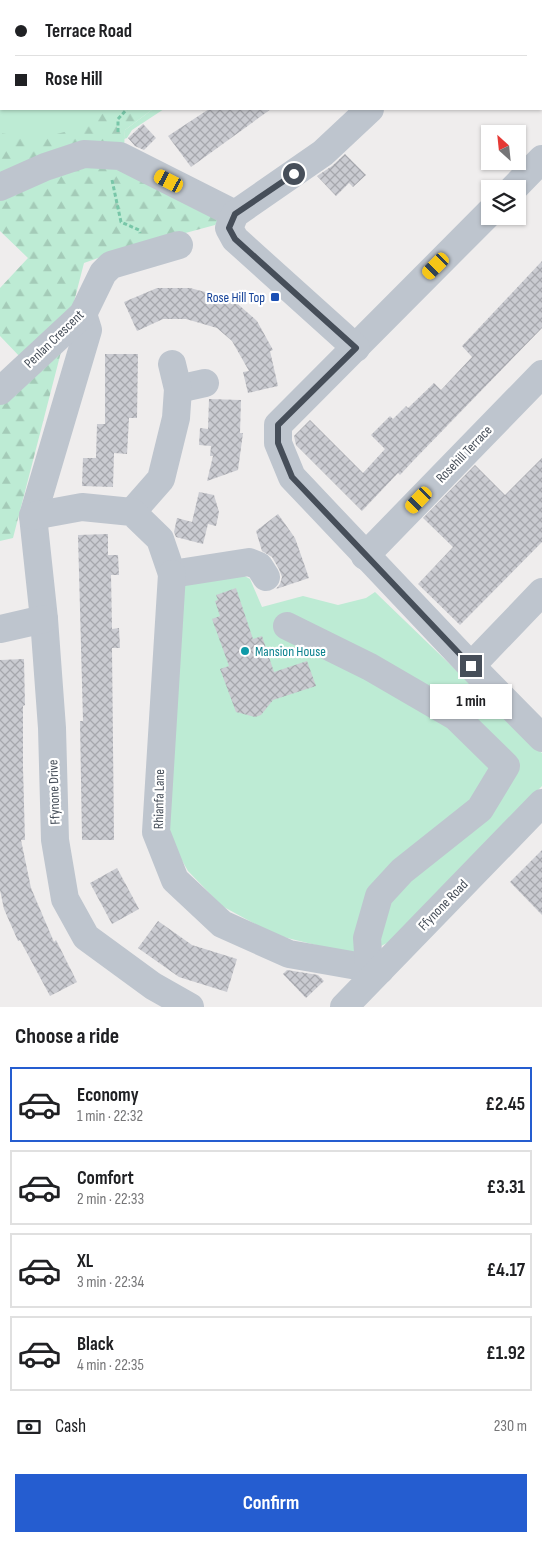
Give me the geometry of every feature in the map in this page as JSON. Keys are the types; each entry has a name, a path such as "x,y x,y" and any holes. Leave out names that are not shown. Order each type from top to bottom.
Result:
{"street":[{"path":"232,221 323,153 369,110"},
{"path":"0,187 46,167 84,154 120,156 232,221"},
{"path":"522,180 542,159"},
{"path":"232,221 235,239 356,348"},
{"path":"481,221 278,425 278,443 292,477 365,556 542,738"},
{"name":"Penlan Crescent","path":"0,391 84,314 103,273 111,265 178,245"},
{"path":"84,314 88,330 33,516 82,507 132,512 160,539 172,574 249,562 259,566 266,577"},
{"name":"Rosehill Terrace","path":"365,556 542,374"},
{"path":"132,512 161,479 176,418 175,376 205,383"},
{"name":"Ffynone Drive","path":"33,516 44,619 52,728 55,840 65,899 86,937 153,986 190,1007"},
{"name":"Rhianfa Lane","path":"172,574 156,832 175,880 222,924 264,943 289,954 375,968"},
{"path":"471,666 542,592"},
{"path":"0,629 44,619"},
{"path":"287,626 370,667 456,717 506,766 480,809 402,871 378,896 367,938 375,968"},
{"name":"Ffynone Road","path":"344,1007 375,968 542,804"}],"path":[{"path":"126,110 118,118 120,156 112,180 121,222 139,230 141,240"}],"green space":[{"path":"0,110 134,110 0,170"},
{"path":"98,110 152,110 125,130 123,168 222,215 215,225 115,252 84,263 13,538 0,541 0,377 22,359 0,336 0,288 28,258 0,231 0,133 37,139 84,127"},
{"path":"152,110 162,110 132,130 127,138 124,139 125,130"},
{"path":"237,572 250,579 262,607 303,596 338,605 366,598 375,592 542,753 542,786 389,942 361,956 275,935 222,906 188,871 172,843 166,808 184,585"}],"building":[{"path":"207,110 270,110 191,167 168,136"},
{"path":"143,124 156,138 144,150 135,146 128,138"},
{"path":"345,154 366,175 353,187 349,183 336,196 317,176"},
{"path":"542,261 542,328 400,475 398,473 362,511 296,445 294,436 310,420 363,473 385,449 371,435 390,416 393,419 406,406 408,408 434,383 441,390 472,357 462,346"},
{"path":"157,288 190,288 232,299 257,321 273,350 270,351 278,386 248,393 243,372 249,371 232,341 217,328 186,319 163,319 137,331 124,302"},
{"path":"105,354 138,354 137,418 129,418 127,454 114,453 113,487 82,486 83,458 96,458 97,424 105,424"},
{"path":"209,399 241,400 240,433 243,433 238,470 207,481 213,456 210,456 211,446 199,445 200,428 208,429"},
{"path":"542,458 542,542 460,625 418,584 453,547 423,518 475,465 505,495"},
{"path":"199,492 214,495 219,512 216,526 208,524 203,544 176,537 174,532 177,518 192,522"},
{"path":"278,514 295,538 309,578 276,589 282,577 272,557 262,551 256,531"},
{"path":"108,534 108,555 118,555 119,575 111,575 112,629 119,628 120,648 112,648 114,840 82,840 80,721 83,721 78,535"},
{"name":"Mansion House","path":"236,588 253,639 262,636 274,672 307,661 316,686 273,700 261,715 255,717 236,712 220,669 229,666 212,619 220,616 215,601 218,600 216,595"},
{"path":"24,659 23,768 25,840 21,840 31,888 54,942 56,940 77,982 50,996 20,940 18,941 4,909 0,890 0,660"},
{"path":"542,850 542,915 510,882"},
{"path":"117,868 139,909 112,924 90,883"},
{"path":"158,921 192,945 237,959 227,992 179,977 138,948"},
{"path":"287,970 318,975 324,981 306,998 283,974"}],"place":[{"name":"Rose Hill Top","path":"275,297"},
{"name":"Mansion House","path":"245,651"}],"route":[{"path":"294,174 235,214 229,228 235,239 356,348 278,425 278,443 292,477 471,666"}]}
